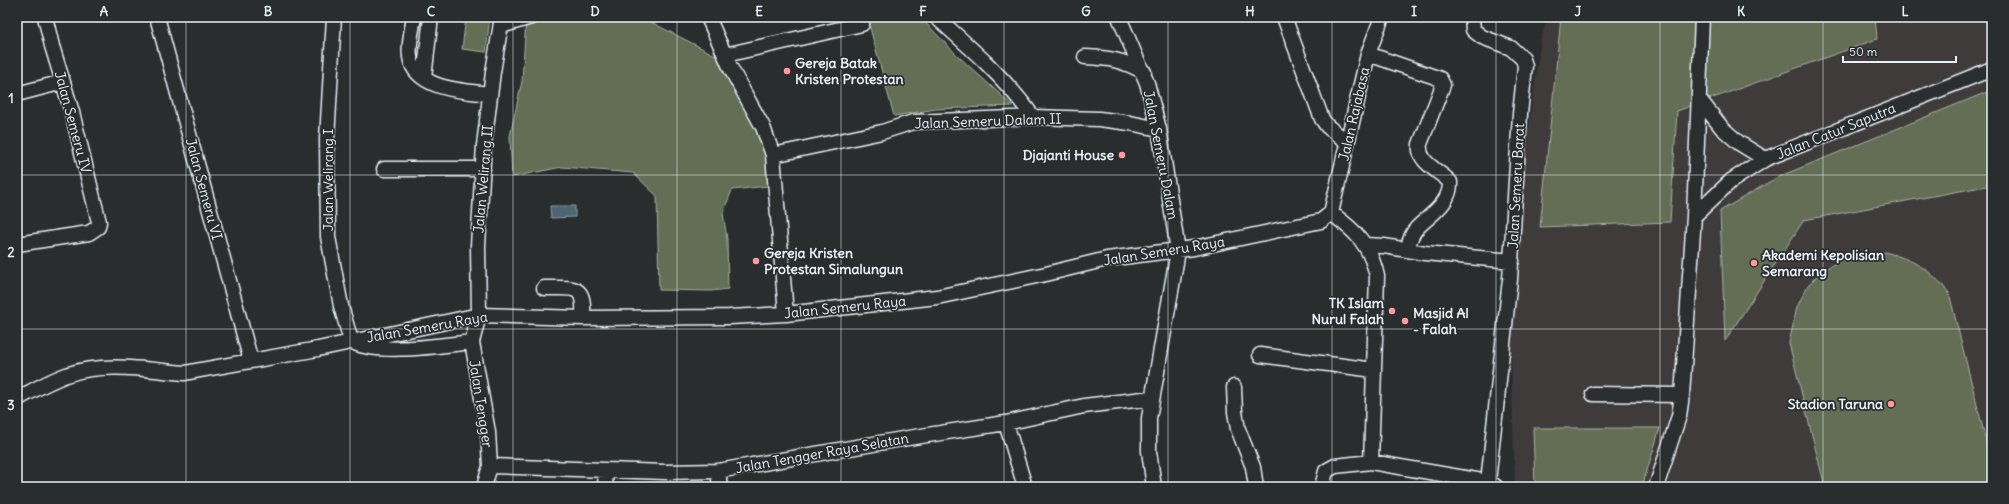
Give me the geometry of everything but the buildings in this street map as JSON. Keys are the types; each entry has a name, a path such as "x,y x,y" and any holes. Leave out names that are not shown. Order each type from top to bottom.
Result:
{"street":[{"name":"Jalan Semeru IV","path":"17,244 89,233 98,227 98,215 64,82 52,46 45,17"},
{"name":"Jalan Semeru VI","path":"157,17 251,361"},
{"name":"Jalan Welirang I","path":"334,17 327,139 328,237 342,310 351,341"},
{"path":"414,17 409,49 410,59 414,68 424,78 442,88 490,94"},
{"path":"424,78 431,17"},
{"path":"501,21 531,17"},
{"path":"708,17 725,55 763,127 773,155 786,314"},
{"path":"936,17 965,43 1018,96 1033,117"},
{"name":"Jalan Semeru Dalam","path":"1119,17 1144,72 1159,129 1178,251 1149,418 1148,450 1154,487"},
{"path":"1284,17 1322,119 1327,126 1347,142"},
{"name":"Jalan Rajabasa","path":"1331,213 1368,54 1382,17"},
{"name":"Jalan Semeru Barat","path":"1366,245 1384,246 1425,254 1512,261 1520,114 1525,66 1522,59 1510,48 1482,37 1474,30 1472,17"},
{"path":"1656,487 1679,416 1682,396 1694,216 1700,100 1702,17"},
{"name":"Jalan Welirang II","path":"472,342 480,315 478,246 483,168 490,94 501,21"},
{"path":"725,55 862,24"},
{"path":"1368,54 1436,77 1440,79 1443,85 1418,151 1422,158 1450,182 1450,190 1445,200 1414,230 1407,250"},
{"path":"1085,57 1108,58 1128,63 1144,72"},
{"name":"Jalan Catur Saputra","path":"1694,216 1731,181 1765,159 1992,69"},
{"path":"17,94 64,82"},
{"path":"1700,100 1722,128 1739,143 1765,159"},
{"name":"Jalan Semeru Dalam II","path":"773,155 882,132 913,122 1033,117 1099,119 1159,129"},
{"path":"384,169 483,168"},
{"path":"1331,213 1351,227 1366,245 1374,263 1377,276 1371,462"},
{"name":"Jalan Semeru Raya","path":"17,399 57,378 71,373 103,368 185,373 318,349 480,315 583,318 729,317 786,314 937,297 1107,260 1178,251 1321,221 1331,213"},
{"path":"1322,487 1326,471 1336,466 1371,462 1492,484 1512,261"},
{"path":"544,288 576,289 581,292 584,303 583,318"},
{"name":"Jalan Semeru Raya","path":"351,341 363,347 379,348 418,348 472,342"},
{"name":"Jalan Tengger","path":"472,342 488,432 490,466 484,487"},
{"path":"1260,355 1374,370"},
{"path":"1234,387 1234,412 1238,429 1253,467 1256,487"},
{"path":"1593,394 1682,396"},
{"name":"Jalan Tengger Raya Selatan","path":"490,466 665,472 718,471 1006,423 1084,406 1152,398"},
{"path":"1006,423 1025,487"},
{"path":"605,487 606,470"},
{"path":"718,471 720,487"}],"shaded area":[{"name":"Akademi Kepolisian Semarang","path":"1548,17 1992,17 1992,487 1515,487 1511,352 1522,175 1541,39"}],"green space":[{"path":"466,17 490,17 486,52 462,49"},
{"path":"540,17 643,18 717,56 750,109 776,185 732,190 723,213 727,239 728,289 711,291 659,290 657,196 633,173 562,167 512,177 510,136 522,81 526,20"},
{"path":"867,17 920,17 958,56 1013,106 936,109 894,116"},
{"path":"1561,17 1875,17 1877,39 1677,111 1670,222 1540,227"},
{"path":"1992,90 1992,185 1804,220 1725,341 1720,211 1778,177"},
{"name":"Stadion Taruna","path":"1885,252 1905,258 1921,266 1949,293 1992,465 1992,487 1825,487 1789,343 1797,307 1808,285 1823,270 1843,259"},
{"path":"1533,428 1660,428 1642,487 1535,487"}],"water":[{"path":"550,206 575,206 575,217 551,218"}],"place":[{"name":"Gereja Batak Kristen Protestan","path":"787,71"},
{"name":"Djajanti House","path":"1122,155"},
{"name":"Gereja Kristen Protestan Simalungun","path":"756,261"},
{"name":"Akademi Kepolisian Semarang","path":"1754,263"},
{"name":"TK Islam Nurul Falah","path":"1392,311"},
{"name":"Masjid Al - Falah","path":"1405,321"},
{"name":"Stadion Taruna","path":"1891,404"}]}
